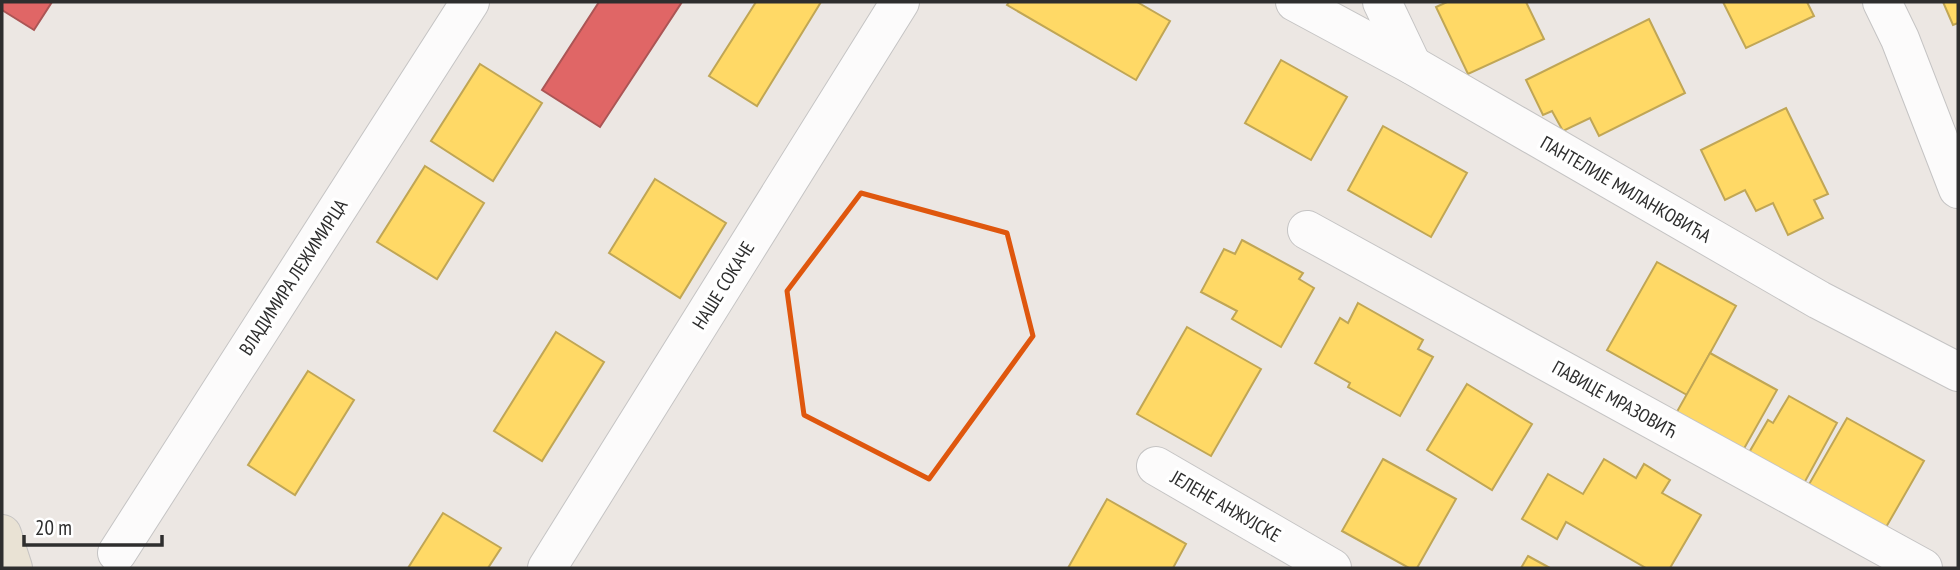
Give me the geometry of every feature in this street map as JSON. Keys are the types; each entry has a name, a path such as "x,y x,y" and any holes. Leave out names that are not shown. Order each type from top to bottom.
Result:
{"main road":[{"path":"2,534 13,568"}],"street":[{"name":"ВЛАДИМИРА ЛЕЖИМИРЦА","path":"117,553 470,2"},
{"name":"НАШЕ СОКАЧЕ","path":"547,568 900,2"},
{"name":"ПАНТЕЛИЈЕ МИЛАНКОВИЋА","path":"1295,2 1412,65 1819,300 1958,372"},
{"path":"1382,2 1412,65"},
{"path":"1882,2 1900,39 1958,189"},
{"name":"ПАВИЦЕ МРАЗОВИЋ","path":"1307,230 1923,568"},
{"name":"ЈЕЛЕНЕ АНЖУЈСКЕ","path":"1156,466 1332,568"}],"highlighted area":[{"path":"861,193 1007,233 1033,336 929,479 804,415 787,291"}],"building: Homes":[{"path":"756,2 821,2 757,106 709,76"},
{"path":"1009,2 1137,2 1170,21 1136,80 1007,5"},
{"path":"1447,2 1526,2 1544,39 1468,74 1436,7"},
{"path":"1723,2 1807,2 1814,16 1746,48"},
{"path":"1943,2 1958,2 1958,23 1953,25"},
{"path":"1649,19 1685,93 1599,136 1590,118 1563,131 1552,111 1543,115 1526,80"},
{"path":"1281,60 1347,97 1311,160 1245,123"},
{"path":"480,64 542,103 493,181 431,141"},
{"path":"1786,108 1828,194 1814,200 1823,218 1788,235 1773,203 1756,211 1745,190 1725,200 1701,150"},
{"path":"1383,126 1467,173 1431,237 1348,190"},
{"path":"425,166 484,203 437,279 377,242"},
{"path":"655,179 726,223 680,298 609,253"},
{"path":"1242,240 1303,273 1299,279 1314,288 1281,347 1232,319 1237,311 1201,292 1224,249 1235,254"},
{"path":"1657,262 1736,306 1687,395 1607,350"},
{"path":"1358,303 1423,340 1418,349 1433,357 1400,416 1348,387 1350,383 1315,363 1340,318 1348,323"},
{"path":"1187,327 1261,369 1211,456 1137,414"},
{"path":"556,332 604,362 542,461 494,431"},
{"path":"1710,353 1777,390 1741,454 1674,417"},
{"path":"308,371 354,400 295,495 248,465"},
{"path":"1467,384 1532,424 1492,490 1427,450"},
{"path":"1789,396 1837,423 1802,487 1747,456 1768,420 1773,423"},
{"path":"1847,418 1924,461 1885,529 1808,486"},
{"path":"1383,459 1456,499 1417,568 1409,568 1342,531"},
{"path":"1604,459 1636,478 1644,464 1670,480 1662,493 1701,515 1670,568 1646,568 1566,522 1557,539 1522,519 1548,474 1583,494"},
{"path":"1107,499 1186,544 1173,568 1068,568"},
{"path":"443,513 501,548 488,568 408,568"},
{"path":"1528,556 1550,568 1521,568"}],"building: Shops":[{"path":"2,2 52,2 34,30 2,10"},
{"path":"599,2 682,2 600,127 542,90"}]}
